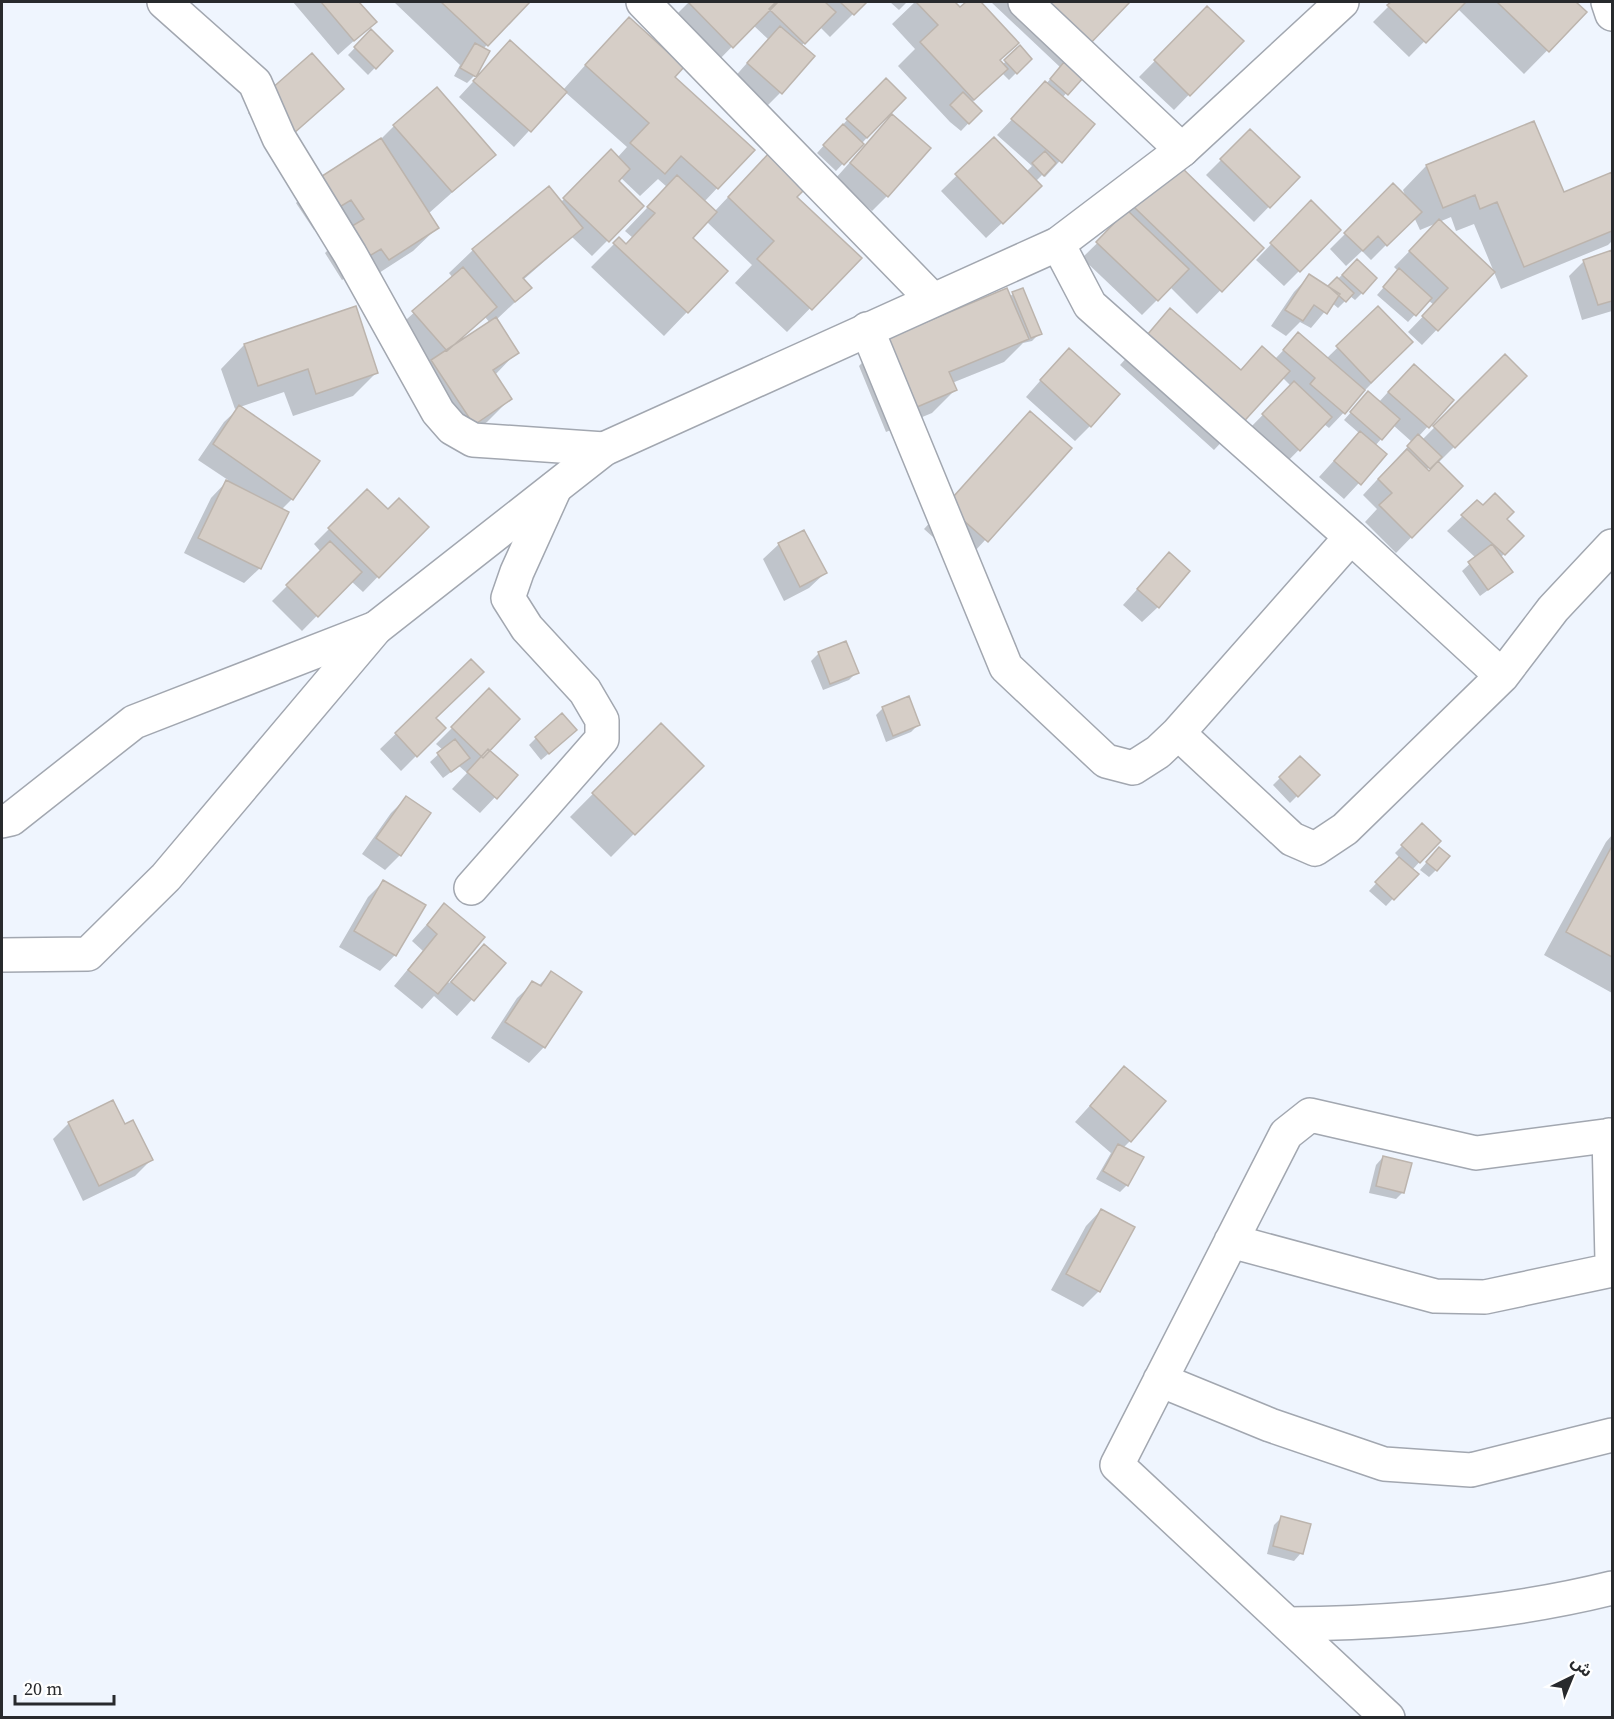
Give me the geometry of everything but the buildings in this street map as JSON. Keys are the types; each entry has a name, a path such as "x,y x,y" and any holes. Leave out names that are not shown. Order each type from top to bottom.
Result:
{"street":[{"path":"164,2 255,83 279,138 350,254 438,412 452,428 473,440 604,449"},
{"path":"644,2 932,299"},
{"path":"1025,2 1182,150"},
{"path":"2,955 88,954 166,877 376,628 604,449 1058,244 1182,150 1342,2"},
{"path":"1608,2 1612,14"},
{"path":"1058,244 1090,305 1351,537 1503,676"},
{"path":"867,329 1006,667 1107,761 1133,768 1158,752 1178,733 1351,537"},
{"path":"471,888 602,739 602,720 585,691 527,628 508,598 516,572 555,488"},
{"path":"1178,733 1292,838 1315,849 1346,829 1503,676 1553,609 1612,546"},
{"path":"2,821 11,819 135,722 376,628"},
{"path":"1388,1718 1117,1465 1286,1134 1310,1115 1476,1153 1611,1135 1612,1261"},
{"path":"1231,1241 1435,1296 1485,1297 1612,1270"},
{"path":"1160,1380 1270,1425 1384,1464 1471,1470 1612,1435"},
{"path":"1288,1624 1379,1622 1555,1602 1612,1588"}]}
